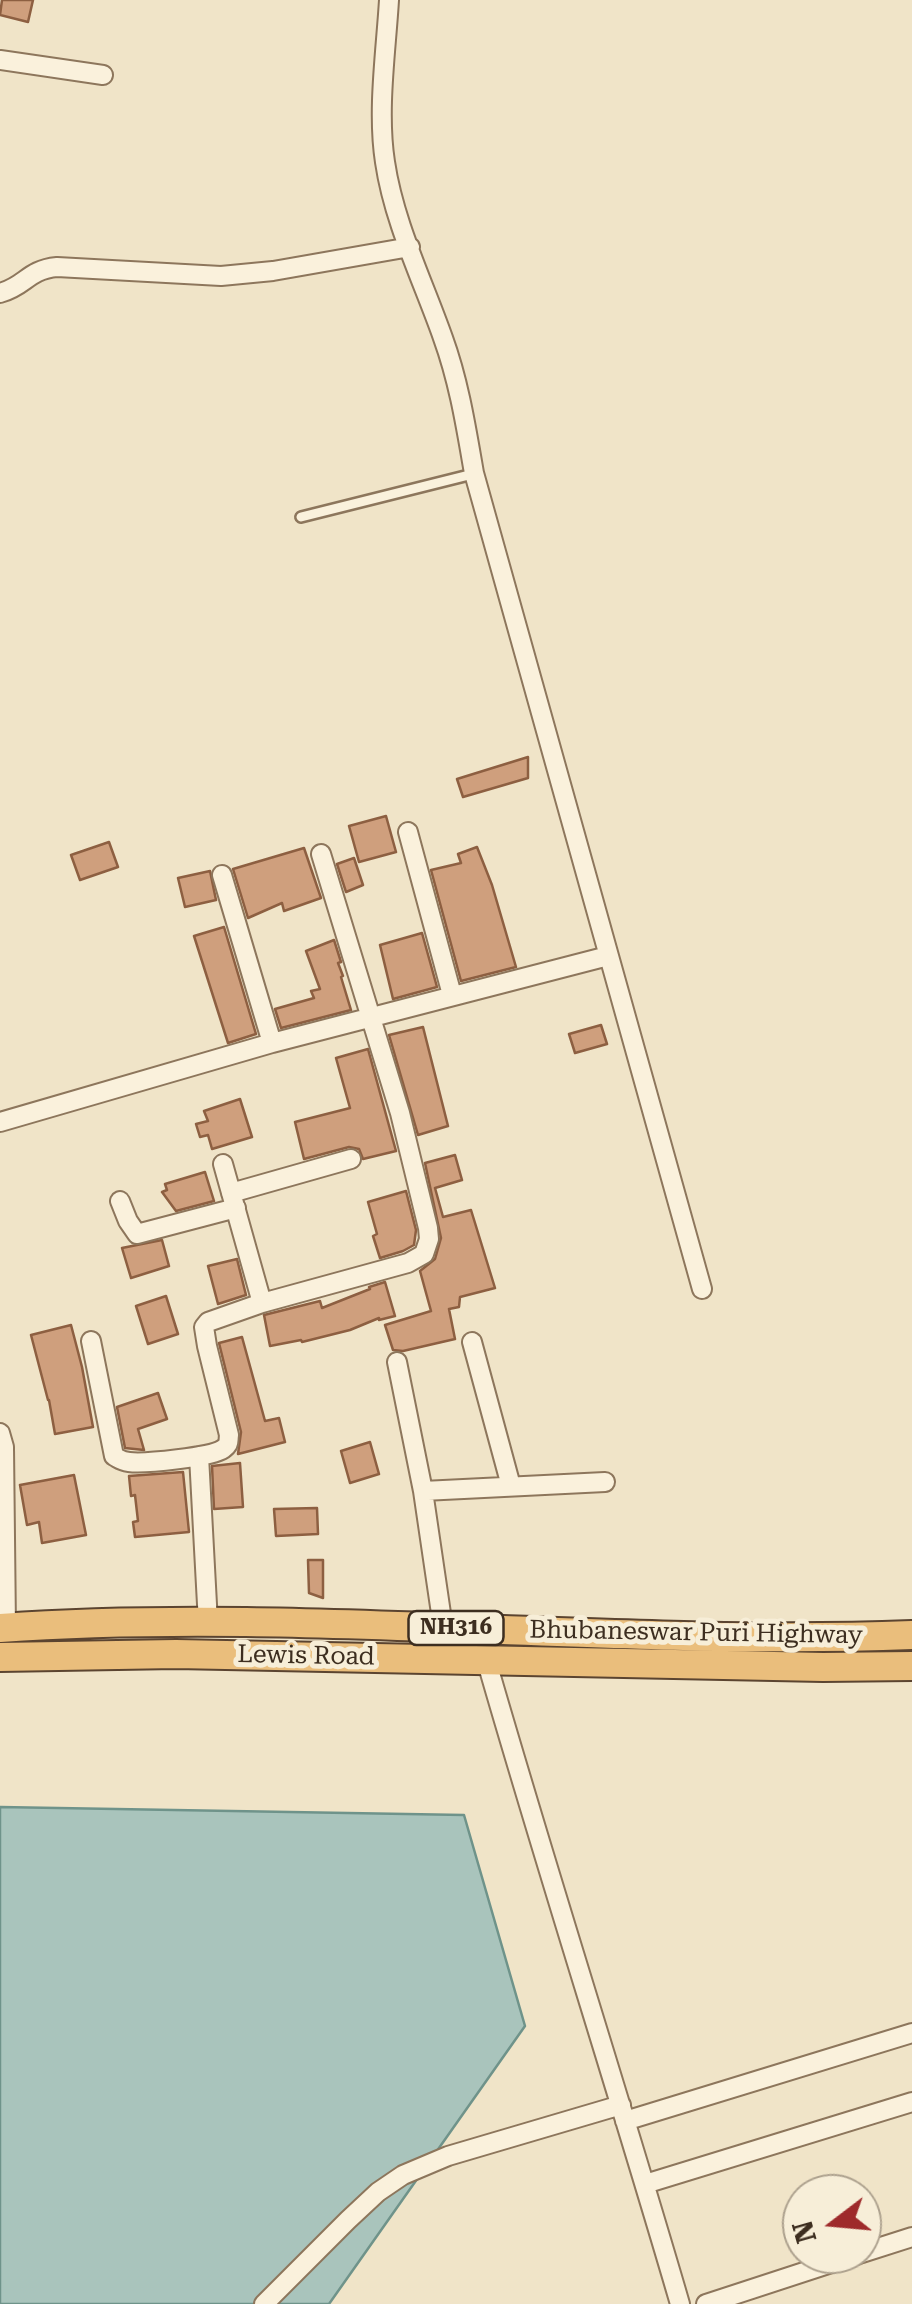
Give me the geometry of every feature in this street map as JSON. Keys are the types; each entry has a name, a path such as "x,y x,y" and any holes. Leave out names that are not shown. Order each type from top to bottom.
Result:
{"highway":[{"name":"Bhubaneswar Puri Highway","path":"3,1628 122,1622 700,1637 912,1635"},
{"name":"Lewis Road","path":"0,1658 176,1654 912,1666"}],"street":[{"path":"388,0 384,158 392,198 462,400 474,474 702,1289"},
{"path":"0,60 103,76"},
{"path":"0,293 11,290 42,268 220,276 273,271 410,247"},
{"path":"408,832 452,995"},
{"path":"91,1340 114,1456 124,1462 137,1462 199,1456 222,1450 229,1435 206,1346 204,1327 208,1322 262,1302 408,1263 424,1254 428,1228 400,1113 321,854"},
{"path":"222,874 272,1043"},
{"path":"0,1122 272,1043 608,956"},
{"path":"120,1201 137,1234 350,1158"},
{"path":"223,1164 262,1302"},
{"path":"472,1342 511,1486"},
{"path":"397,1362 423,1491 443,1628"},
{"path":"0,1433 5,1466 3,1628"},
{"path":"199,1456 208,1623"},
{"path":"423,1491 605,1482"},
{"path":"486,1659 680,2304"},
{"path":"264,2304 378,2192 403,2175 448,2156 623,2113 912,2033"},
{"path":"645,2184 912,2102"},
{"path":"882,2247 912,2237"},
{"path":"706,2304 798,2274"}],"lane":[{"path":"301,517 474,474"}],"water":[{"path":"0,1807 464,1815 525,2026 329,2304 0,2304"}],"building":[{"path":"2,0 33,0 28,22 0,15"},
{"path":"528,757 528,778 463,797 457,779"},
{"path":"386,816 396,852 359,862 349,826"},
{"path":"109,842 118,867 80,880 71,855"},
{"path":"477,847 516,967 461,981 431,870 461,863 458,854"},
{"path":"304,848 321,898 284,911 282,903 248,918 233,869"},
{"path":"354,858 363,885 346,892 337,864"},
{"path":"210,871 216,900 185,907 178,878"},
{"path":"224,927 256,1034 228,1043 194,936"},
{"path":"422,933 437,987 393,999 380,945"},
{"path":"334,940 351,1010 281,1028 275,1009 314,998 311,991 320,989 306,951"},
{"path":"601,1025 607,1044 575,1053 569,1034"},
{"path":"423,1027 448,1126 418,1135 389,1035"},
{"path":"368,1049 396,1151 363,1159 359,1149 349,1147 304,1159 295,1122 350,1108 336,1058"},
{"path":"240,1099 252,1137 212,1149 208,1135 200,1137 196,1124 208,1121 204,1111"},
{"path":"455,1155 462,1180 435,1188 443,1217 471,1210 495,1288 460,1297 459,1307 449,1309 455,1339 393,1350 385,1325 431,1311 420,1271 435,1259 441,1238 425,1163"},
{"path":"205,1172 214,1201 176,1211 162,1192 167,1190 165,1184"},
{"path":"406,1191 416,1230 414,1245 380,1258 368,1202"},
{"path":"162,1240 169,1266 131,1278 122,1248"},
{"path":"237,1259 246,1295 218,1304 208,1266"},
{"path":"385,1282 395,1316 302,1342 270,1346 264,1315 320,1301 322,1308"},
{"path":"166,1296 178,1334 148,1344 136,1306"},
{"path":"71,1325 93,1427 55,1434 31,1335"},
{"path":"242,1337 265,1421 279,1418 285,1442 238,1454 241,1432 219,1343"},
{"path":"158,1393 167,1419 138,1429 144,1450 125,1448 117,1407"},
{"path":"370,1442 379,1474 350,1483 341,1451"},
{"path":"240,1463 243,1507 214,1509 212,1466"},
{"path":"183,1472 189,1532 135,1537 133,1522 138,1521 129,1476"},
{"path":"74,1475 86,1535 42,1543 39,1522 27,1525 20,1485"},
{"path":"317,1508 318,1534 276,1536 274,1509"},
{"path":"308,1560 323,1560 323,1598 309,1593"}]}
